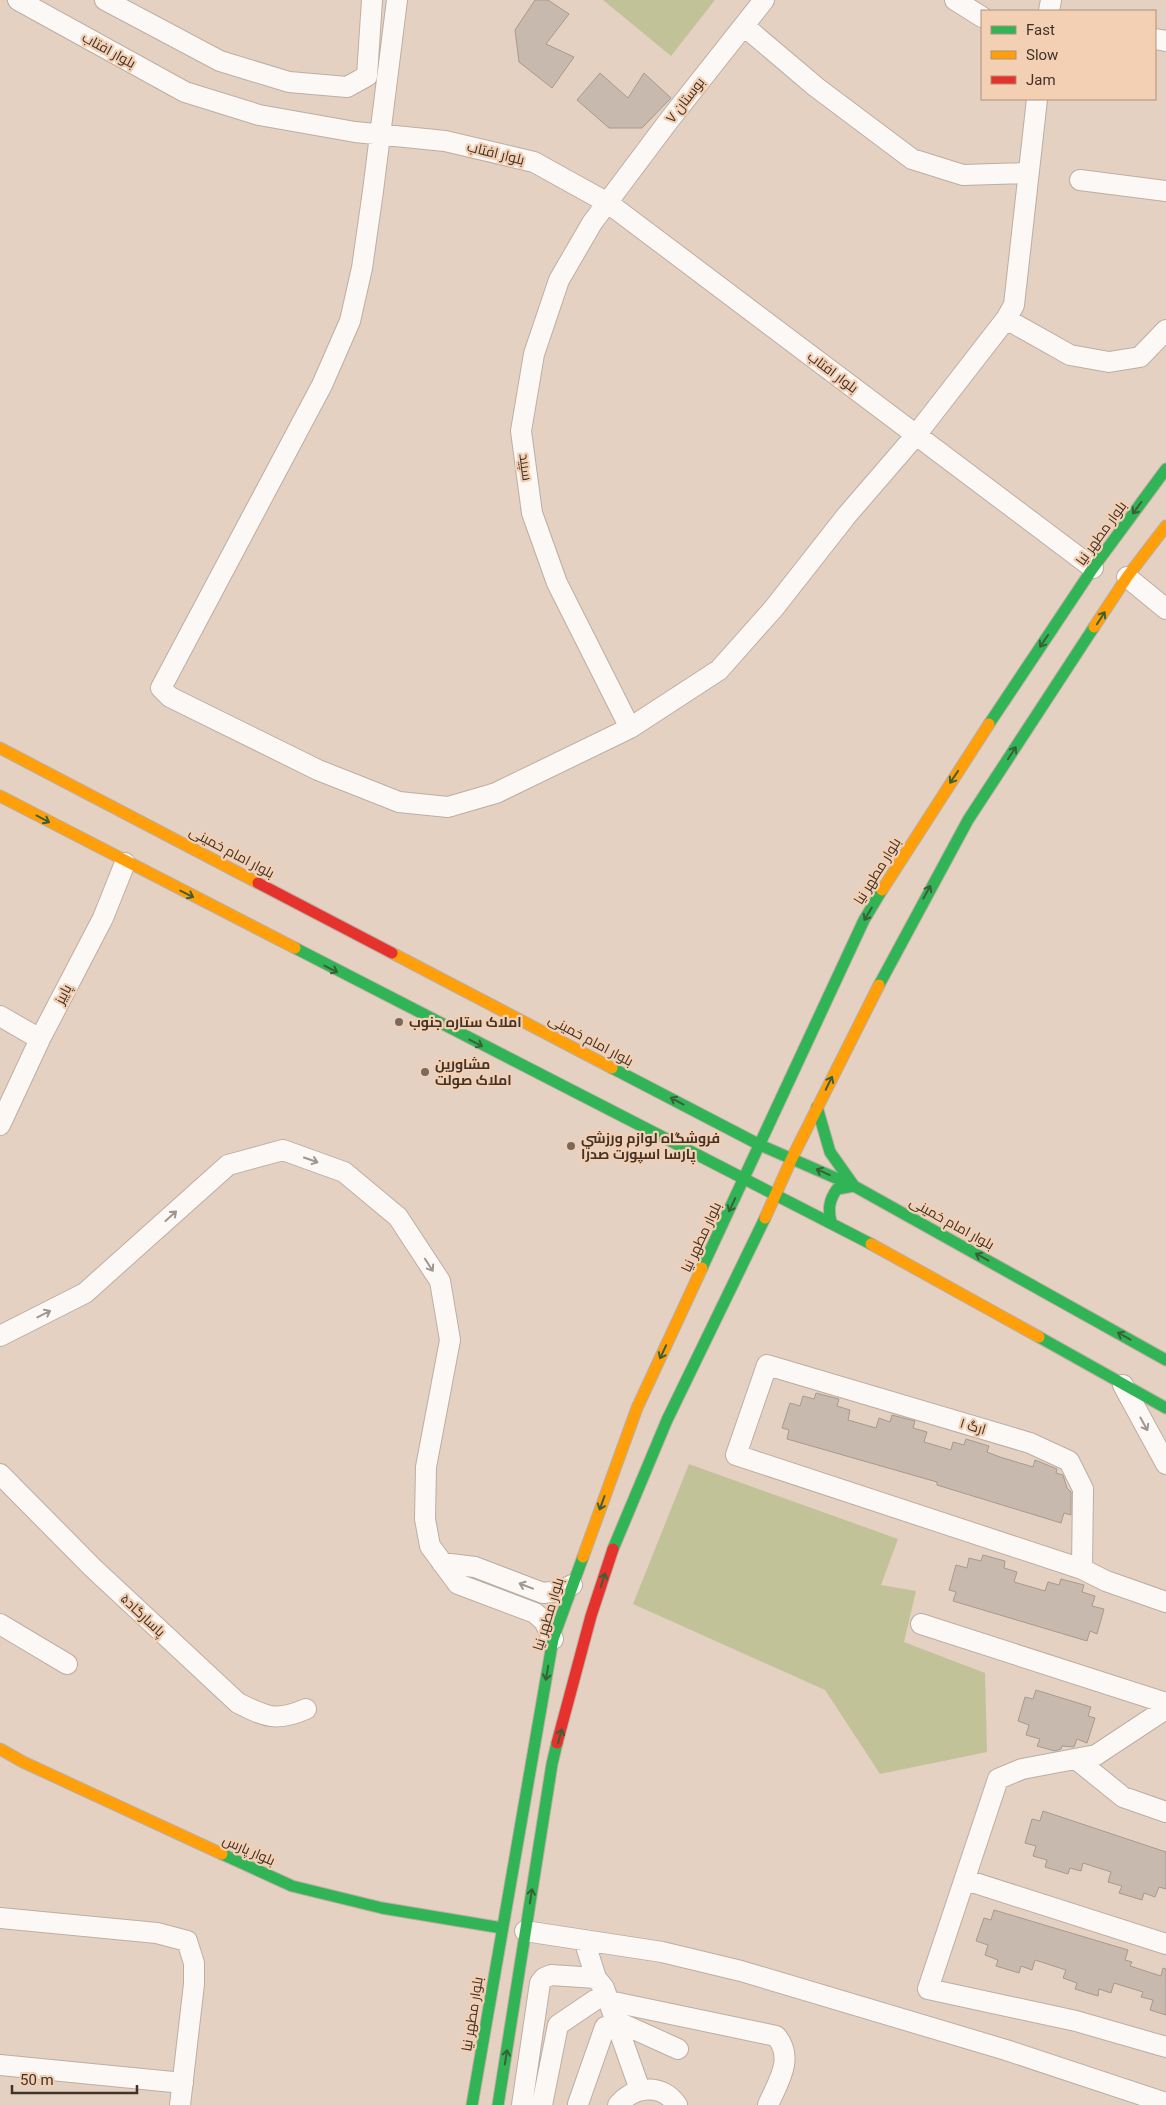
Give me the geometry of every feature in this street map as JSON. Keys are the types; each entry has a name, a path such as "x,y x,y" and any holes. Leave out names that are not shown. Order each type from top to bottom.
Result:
{"main road":[{"name":"بلوار مطهر نیا","path":"472,2105 553,1639 637,1408 744,1182 864,920 937,802 1093,568 1166,469"},
{"path":"498,2105 552,1764 592,1616 619,1530 667,1420 792,1158 900,942 968,820 1127,577 1166,526"},
{"name":"بلوار امام خمینی","path":"0,748 760,1145 854,1186 1166,1360"},
{"path":"0,796 125,863 744,1182 831,1222 1166,1408"},
{"path":"817,1108 830,1152 854,1186 837,1189 830,1196 827,1207 831,1222"},
{"path":"712,1120 714,1132"},
{"path":"692,1155 708,1146"},
{"path":"562,1610 592,1616"},
{"name":"بلوار پارس","path":"0,1749 66,1782 292,1886 382,1908 502,1928"}],"street":[{"name":"بلوار افتاب","path":"18,0 184,92 260,115 381,134 445,141 534,162 608,203 1093,568"},
{"path":"105,0 220,61 289,82 347,87 367,76 372,0"},
{"path":"397,0 362,268 350,321 322,385 161,688 170,697 318,770 400,802 448,807 496,793 630,728 718,670 774,608 847,515 916,435 1006,319 1014,305 1037,100"},
{"name":"بوستان ۷","path":"608,203 670,119 764,0"},
{"path":"955,0 981,16"},
{"path":"744,26 816,87 912,159 963,175 1028,173"},
{"path":"1080,180 1166,191"},
{"name":"سپید","path":"608,203 592,224 559,280 534,354 521,431 532,513 557,583 630,728"},
{"path":"1006,319 1070,355 1109,362 1140,358 1166,330"},
{"path":"1127,577 1166,609"},
{"name":"پاییز","path":"0,1124 40,1039 103,918 125,863"},
{"path":"0,1016 40,1039"},
{"path":"0,1336 85,1293 228,1165 283,1150 344,1172 398,1217 440,1281 450,1340 426,1467 425,1519 430,1546 458,1584 535,1613 544,1621 553,1639"},
{"name":"ارگ ۱","path":"768,1365 1030,1443 1069,1462 1083,1489 1082,1569 736,1455 768,1365"},
{"path":"1123,1384 1166,1464"},
{"name":"پاسارگاد۵","path":"0,1474 92,1568 238,1703 262,1715 287,1717 306,1709"},
{"path":"442,1563 475,1567 543,1593 559,1591 572,1585"},
{"path":"1082,1569 1106,1581 1166,1602"},
{"path":"0,1624 67,1664"},
{"path":"921,1624 1166,1704 1161,1712 1096,1755 1022,1769 998,1779 966,1880 928,1989 1076,2021 1166,2047"},
{"path":"1076,1758 1122,1797 1166,1812"},
{"path":"966,1880 1166,1944"},
{"path":"0,1918 157,1933 187,1941 194,1963 194,1984 180,2105"},
{"path":"525,1930 662,1952 741,1971 1006,2050 1166,2103"},
{"path":"584,1940 596,1978 604,1988 602,2001 611,2024 630,2096 659,2091 667,2095 677,2105"},
{"path":"522,2105 540,1983 544,1978 551,1976 596,1978"},
{"path":"542,2105 558,2025 602,2001 776,2036 784,2047 785,2064 768,2105"},
{"path":"611,2024 678,2049"},
{"path":"578,2104 611,2024"},
{"path":"0,2065 183,2083"}],"green space":[{"path":"603,0 715,0 671,56"},
{"path":"689,1464 898,1539 881,1585 916,1591 904,1642 985,1673 987,1752 880,1774 825,1690 633,1604"}],"building":[{"path":"535,0 548,0 569,14 546,44 574,57 552,88 519,62 515,30"},
{"path":"600,73 628,98 644,73 671,98 642,128 609,128 577,100"},
{"path":"816,1393 839,1399 837,1406 850,1410 848,1420 876,1428 879,1418 890,1422 892,1415 915,1421 913,1428 927,1432 924,1442 951,1450 953,1442 964,1445 966,1439 989,1446 987,1452 1000,1457 1033,1467 1035,1460 1057,1469 1056,1473 1063,1475 1067,1488 1071,1492 1071,1515 1064,1513 1061,1523 937,1485 937,1482 787,1439 789,1430 782,1428 790,1403 800,1406 803,1396 814,1399"},
{"path":"983,1555 1005,1561 1004,1568 1017,1572 1014,1582 1045,1591 1048,1582 1059,1585 1061,1579 1084,1585 1082,1592 1095,1596 1092,1606 1104,1609 1097,1634 1090,1631 1087,1641 953,1601 956,1592 949,1590 956,1565 967,1568 969,1558 981,1561"},
{"path":"1036,1690 1091,1707 1088,1716 1095,1718 1087,1743 1077,1739 1074,1747 1062,1746 1061,1749 1055,1751 1037,1746 1040,1739 1026,1735 1029,1725 1018,1721 1025,1697 1033,1699"},
{"path":"1043,1811 1166,1852 1166,1889 1159,1887 1155,1897 1144,1893 1142,1900 1119,1893 1122,1886 1108,1882 1111,1872 1083,1863 1081,1871 1070,1868 1068,1874 1045,1867 1047,1860 1033,1856 1036,1846 1025,1843 1032,1819 1040,1821"},
{"path":"994,1910 1128,1950 1125,1960 1132,1962 1130,1966 1161,1976 1163,1968 1166,1969 1166,2015 1150,2010 1153,2000 1141,1997 1143,1992 1114,1983 1111,1993 1099,1989 1098,1996 1075,1989 1077,1983 1063,1978 1066,1970 1035,1960 1032,1970 1021,1966 1019,1973 996,1966 998,1960 985,1955 988,1945 976,1941 984,1918 991,1920"}],"traffic: fast":[{"path":"989,724 1093,568 1166,469"},
{"path":"879,985 968,820 1094,627"},
{"path":"702,1268 864,920 882,890"},
{"path":"295,948 871,1244"},
{"path":"612,1068 760,1145 854,1186 1166,1360"},
{"path":"817,1107 830,1152 854,1186 837,1189 834,1193 830,1205 831,1222"},
{"path":"613,1549 667,1420 765,1218"},
{"path":"1039,1337 1166,1408"},
{"path":"472,2105 553,1639 583,1557"},
{"path":"498,2105 552,1764 557,1743"},
{"path":"222,1854 292,1886 382,1908 502,1928"}],"traffic: slow":[{"path":"1094,627 1127,577 1166,526"},
{"path":"882,890 989,724"},
{"path":"0,748 258,883"},
{"path":"0,796 295,948"},
{"path":"392,953 612,1068"},
{"path":"765,1218 792,1158 879,985"},
{"path":"871,1244 1039,1337"},
{"path":"583,1557 637,1408 702,1268"},
{"path":"0,1749 23,1762 222,1854"}],"traffic: jam":[{"path":"258,883 392,953"},
{"path":"557,1743 591,1616 613,1549"}],"place":[{"name":"املاک ستاره جنوب","path":"399,1022"},
{"name":"مشاورین املاک صولت","path":"425,1072"},
{"name":"فروشگاه لوازم ورزشي پارسا اسپورت صدرا","path":"571,1146"}]}
